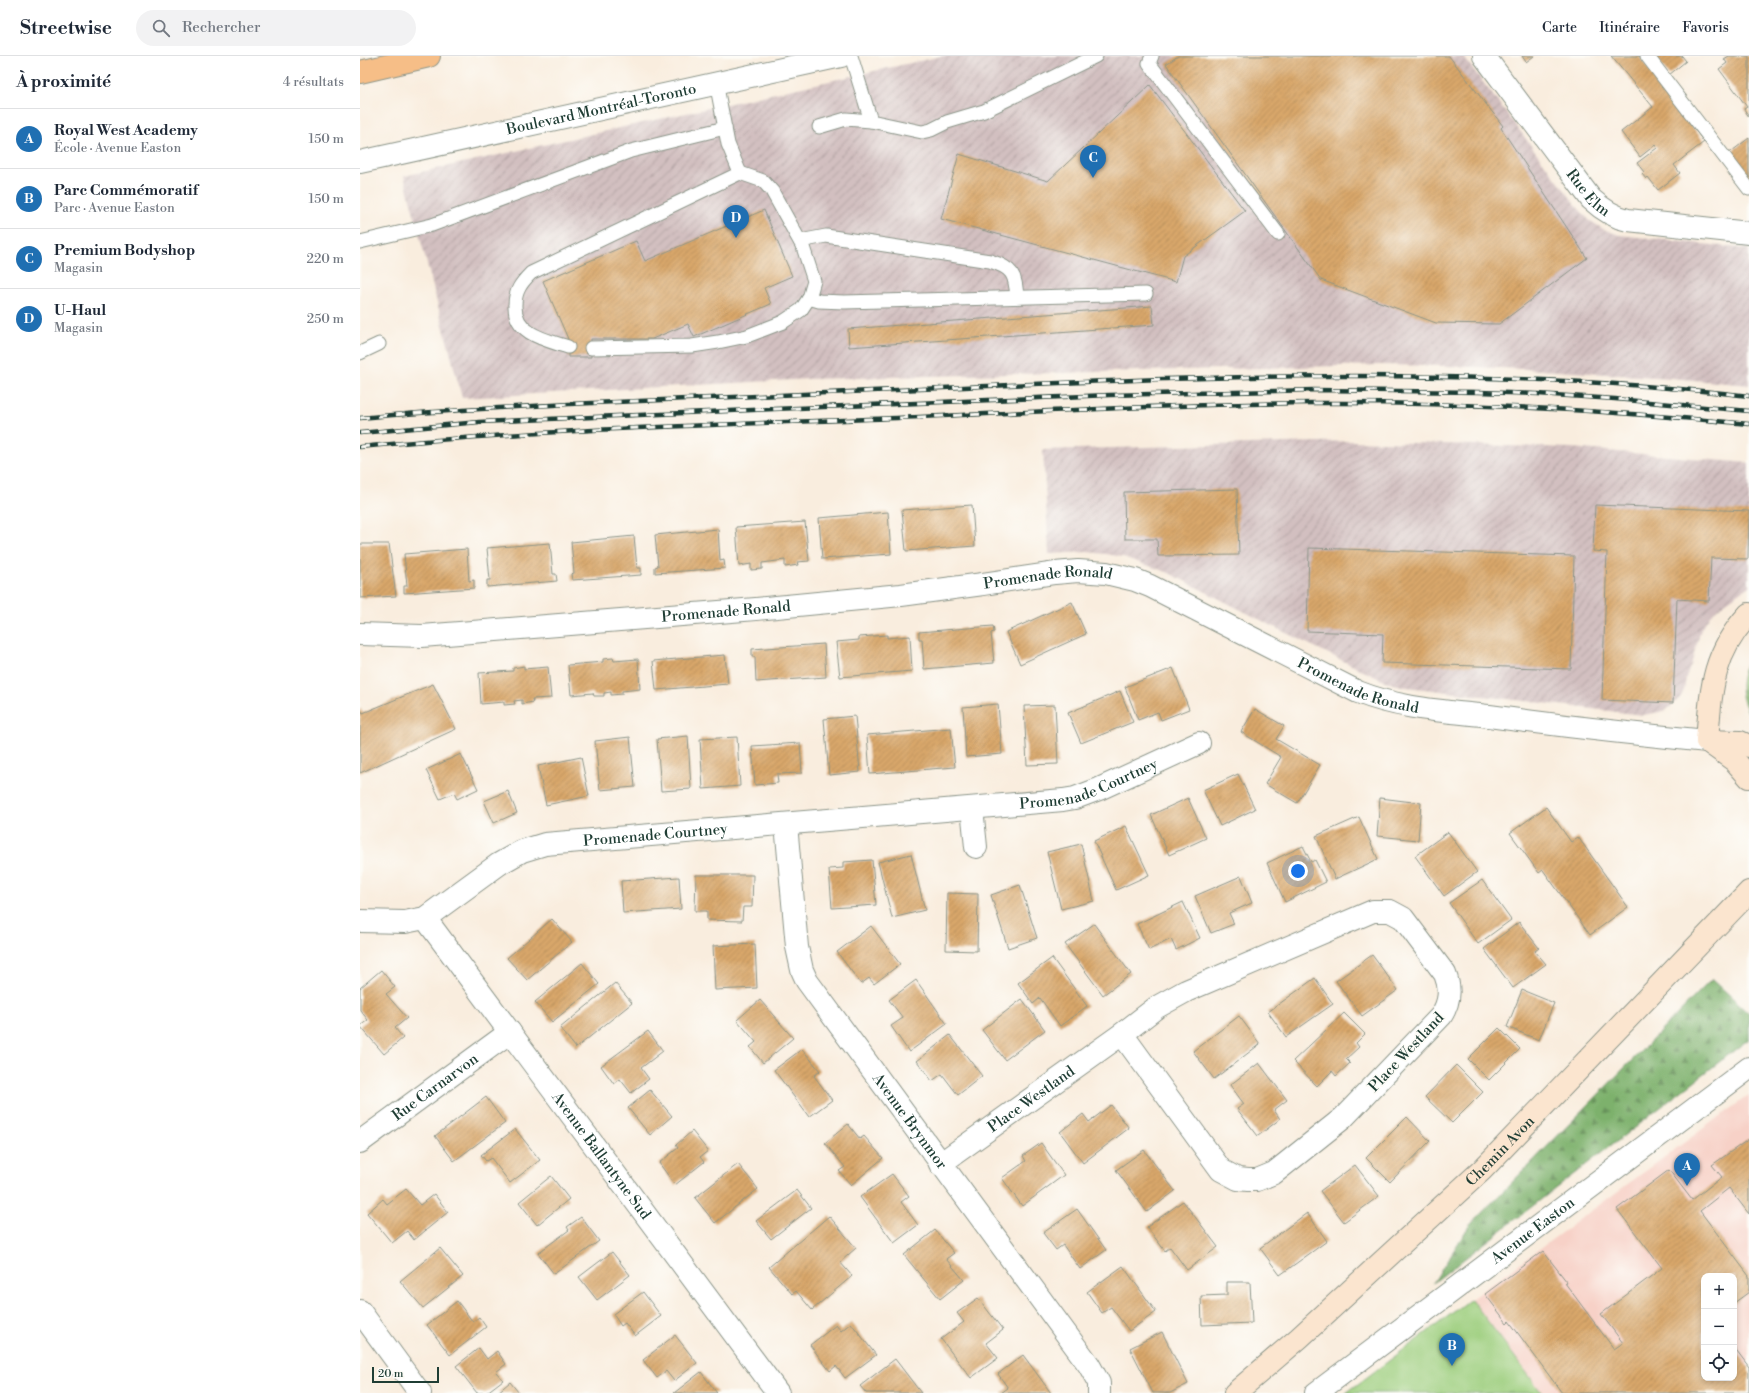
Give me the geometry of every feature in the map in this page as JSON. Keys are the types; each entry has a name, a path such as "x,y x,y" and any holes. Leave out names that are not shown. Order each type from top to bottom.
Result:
{"highway":[{"path":"360,72 429,56"}],"main road":[{"path":"1707,741 1711,696 1719,661 1730,639 1749,614"},
{"path":"1707,741 1740,742 1749,746"},
{"path":"1707,741 1735,761 1749,777"},
{"name":"Chemin Avon","path":"1235,1393 1300,1338 1477,1176 1749,892"}],"street":[{"name":"Boulevard Montréal-Toronto","path":"360,162 716,82 841,56"},
{"name":"Rue Elm","path":"1484,56 1591,199 1604,210 1620,219 1749,233"},
{"name":"Promenade Ronald","path":"360,634 422,636 756,609 901,595 1055,573 1092,572 1119,576 1150,586 1358,692 1384,701 1413,707 1554,725 1707,741"},
{"name":"Promenade Courtney","path":"360,921 405,922 425,918 492,868 512,856 532,847 575,840 1054,802 1075,798 1140,771 1199,742"},
{"path":"972,808 976,847"},
{"name":"Avenue Brynmor","path":"786,824 798,953 802,970 807,981 1089,1365 1099,1383 1099,1393"},
{"name":"Place Westland","path":"940,1164 1122,1034 1157,1007 1186,992 1373,911 1390,911 1403,918 1445,974 1448,982 1449,999 1442,1016 1330,1130 1274,1173 1257,1180 1238,1179 1221,1170 1122,1034"},
{"name":"Avenue Ballantyne Sud","path":"425,918 778,1393"},
{"name":"Rue Carnarvon","path":"360,1142 510,1032"},
{"name":"Avenue Easton","path":"1316,1393 1749,1068"},
{"path":"360,1311 420,1393"}],"lane":[{"path":"851,56 870,121"},
{"path":"819,127 846,119 870,121 922,132 931,130 947,122 984,111 1096,56"},
{"path":"1152,56 1149,63 1278,234"},
{"path":"1647,56 1749,189"},
{"path":"716,82 728,144 740,173"},
{"path":"360,242 432,225 631,151 725,128"},
{"path":"568,347 538,337 525,329 517,321 515,297 520,284 531,273 740,173 763,181 772,191 800,241 810,265 814,281 808,298 801,310 783,322 747,336 725,341 692,346 590,348"},
{"path":"800,241 826,236 990,261 1011,271 1016,278 1017,297"},
{"path":"808,298 819,301 844,302 1146,294"},
{"path":"360,353 379,344"}],"shaded area":[{"path":"942,56 1463,56 1579,209 1589,220 1603,229 1619,235 1749,249 1749,385 1671,378 1525,369 1380,365 809,379 462,398 404,176"},
{"path":"1352,441 1572,448 1749,463 1749,586 1710,615 1701,629 1686,677 1684,690 1680,698 1665,711 1643,715 1407,687 1393,684 1284,632 1167,572 1123,557 1106,554 1087,552 1049,554 1043,450"},
{"path":"1749,1095 1749,1393 1542,1393 1471,1299"}],"green space":[{"path":"1749,658 1749,676 1744,687 1749,714 1743,699 1741,686 1743,673"},
{"path":"1749,676 1749,709 1745,692"},
{"path":"1712,979 1749,1013 1749,1039 1433,1283 1469,1226"},
{"path":"1471,1299 1542,1393 1346,1393"}],"building":[{"path":"1178,56 1449,56 1503,126 1501,128 1587,258 1499,324 1436,323 1321,280 1166,64"},
{"path":"1522,56 1534,56 1526,62"},
{"path":"1611,56 1639,56 1704,142 1674,165 1680,173 1658,190 1648,177 1646,179 1642,174 1644,172 1637,163 1657,148 1655,145 1640,157 1621,132 1653,107"},
{"path":"1655,56 1682,56 1686,61 1669,75"},
{"path":"1729,56 1749,56 1749,117 1744,109 1747,107 1719,69 1727,63 1724,59"},
{"path":"1150,85 1245,211 1183,256 1176,282 941,219 959,154 1048,181"},
{"path":"1749,138 1749,181 1728,154"},
{"path":"764,210 792,276 764,288 771,304 694,337 688,324 652,339 591,339 591,357 568,357 568,339 543,281 636,241 645,261"},
{"path":"1152,306 1154,325 849,347 848,329"},
{"path":"1237,489 1239,555 1158,556 1157,539 1125,539 1124,492"},
{"path":"972,505 975,546 906,551 902,510"},
{"path":"1595,505 1749,511 1748,559 1711,558 1709,601 1677,599 1673,703 1602,700 1607,552 1593,551"},
{"path":"888,512 891,554 822,559 819,518"},
{"path":"805,522 809,561 797,562 798,565 785,567 785,560 762,563 762,569 751,570 751,564 739,566 736,527"},
{"path":"718,529 720,561 724,560 725,568 655,573 655,567 658,566 655,535"},
{"path":"634,536 637,568 641,568 641,575 572,580 571,574 574,573 571,542"},
{"path":"550,543 553,574 556,574 557,581 487,587 487,580 490,580 487,548"},
{"path":"360,544 389,544 396,596 360,598"},
{"path":"1309,548 1574,556 1571,669 1382,663 1383,634 1307,631"},
{"path":"467,549 469,581 474,580 474,588 404,593 404,586 407,586 404,554"},
{"path":"1072,602 1086,634 1020,664 1006,632"},
{"path":"993,626 994,632 991,633 994,663 924,669 922,639 919,639 919,632"},
{"path":"887,635 887,638 910,636 912,671 840,677 836,642 859,640 859,637"},
{"path":"824,644 826,677 756,682 755,657 752,657 752,649"},
{"path":"725,655 728,684 656,690 653,661"},
{"path":"613,658 614,661 638,659 640,689 622,691 622,694 611,695 611,692 604,693 604,696 594,696 593,693 571,695 568,665 603,662 603,659"},
{"path":"524,666 524,669 548,667 551,698 532,699 533,702 522,704 522,700 514,701 515,704 504,705 504,702 481,704 479,673 513,671 513,668"},
{"path":"1173,668 1189,709 1161,720 1158,712 1138,720 1125,687"},
{"path":"433,684 456,729 360,773 360,708 363,713"},
{"path":"1120,691 1133,722 1081,743 1068,713"},
{"path":"998,704 1002,754 966,757 963,707"},
{"path":"1055,705 1058,764 1027,765 1024,706"},
{"path":"1255,709 1284,726 1276,739 1320,765 1297,803 1265,784 1281,757 1241,732"},
{"path":"855,716 860,772 829,775 824,719"},
{"path":"951,728 955,767 870,774 867,735"},
{"path":"688,736 691,789 661,791 657,739"},
{"path":"630,737 635,787 600,790 595,741"},
{"path":"737,737 740,786 703,789 700,739"},
{"path":"800,743 802,773 777,774 778,783 755,785 752,746"},
{"path":"461,754 478,789 457,799 454,793 440,799 426,770"},
{"path":"581,757 589,796 546,805 538,766"},
{"path":"1238,774 1255,809 1220,826 1203,790"},
{"path":"508,791 517,813 494,823 484,801"},
{"path":"1188,798 1206,838 1169,855 1151,815"},
{"path":"1380,798 1421,803 1418,840 1377,836"},
{"path":"1546,807 1571,842 1578,837 1628,907 1590,935 1543,870 1539,873 1510,833"},
{"path":"1359,817 1378,859 1335,879 1316,836"},
{"path":"1126,826 1149,875 1116,890 1094,841"},
{"path":"1448,832 1477,872 1444,896 1415,856"},
{"path":"1081,844 1094,901 1061,909 1047,852"},
{"path":"1303,846 1311,862 1315,860 1326,882 1285,902 1267,863"},
{"path":"911,854 925,910 892,918 878,862"},
{"path":"872,860 876,905 832,908 829,869 843,868 843,862"},
{"path":"696,875 753,875 752,907 743,907 742,921 707,920 707,911 695,911"},
{"path":"1241,876 1252,903 1229,913 1234,924 1211,933 1195,896"},
{"path":"679,877 681,909 623,913 621,881"},
{"path":"1482,880 1511,920 1478,944 1449,903"},
{"path":"1020,885 1037,938 1008,948 991,895"},
{"path":"947,893 978,894 977,951 946,950"},
{"path":"1183,902 1200,938 1176,950 1171,939 1149,950 1137,924"},
{"path":"552,919 572,942 527,980 507,958"},
{"path":"1519,922 1539,948 1535,951 1546,964 1513,988 1484,949"},
{"path":"1094,924 1131,974 1103,995 1065,944"},
{"path":"871,926 900,964 874,984 869,978 861,984 837,952"},
{"path":"755,944 757,988 715,990 713,946"},
{"path":"1372,955 1398,990 1362,1016 1336,981"},
{"path":"1052,958 1087,1006 1060,1026 1040,998 1033,1004 1018,983"},
{"path":"582,963 599,984 552,1022 535,1002"},
{"path":"381,970 395,987 386,994 407,1018 395,1028 403,1038 384,1054 360,1026 368,1020 360,1010 360,988"},
{"path":"1315,978 1333,1004 1286,1037 1268,1012"},
{"path":"916,980 947,1024 909,1052 891,1026 903,1018 889,1000"},
{"path":"615,983 632,1003 576,1048 560,1028"},
{"path":"1522,990 1554,1003 1539,1040 1507,1027"},
{"path":"1022,999 1045,1030 1005,1060 982,1030"},
{"path":"760,1000 793,1038 763,1063 750,1047 756,1042 737,1020"},
{"path":"1344,1013 1365,1034 1356,1043 1359,1047 1346,1059 1350,1063 1336,1076 1332,1071 1317,1086 1293,1061"},
{"path":"1239,1016 1260,1044 1214,1079 1193,1051"},
{"path":"1499,1028 1520,1049 1489,1080 1468,1059"},
{"path":"648,1031 663,1051 641,1068 649,1079 631,1093 620,1079 614,1084 601,1066"},
{"path":"950,1035 982,1076 958,1095 942,1074 932,1081 917,1061"},
{"path":"802,1049 820,1071 814,1076 832,1100 809,1117 774,1070"},
{"path":"1259,1063 1287,1100 1274,1110 1280,1119 1258,1136 1237,1109 1244,1104 1230,1085"},
{"path":"1456,1065 1483,1092 1452,1123 1425,1097"},
{"path":"650,1090 672,1116 650,1135 628,1108"},
{"path":"486,1097 505,1123 454,1161 435,1136"},
{"path":"1111,1105 1129,1128 1083,1163 1060,1132 1083,1114 1089,1122"},
{"path":"1407,1117 1430,1141 1390,1182 1366,1158"},
{"path":"848,1124 860,1139 864,1136 883,1158 851,1185 839,1171 845,1167 825,1143"},
{"path":"515,1129 540,1160 510,1183 491,1158 486,1161 481,1155"},
{"path":"692,1131 708,1151 700,1157 704,1162 675,1185 659,1163 678,1148 676,1145"},
{"path":"1749,1139 1749,1214 1729,1188 1700,1211 1749,1276 1749,1292 1737,1301 1737,1273 1701,1273 1701,1381 1737,1381 1737,1351 1749,1367 1749,1393 1562,1393 1509,1321 1507,1323 1485,1294 1543,1251 1567,1282 1565,1283 1614,1349 1623,1343 1601,1314 1662,1268 1617,1209 1669,1170 1692,1200 1722,1177 1712,1165"},
{"path":"1041,1143 1064,1175 1022,1206 1002,1178 1026,1161 1023,1156"},
{"path":"1144,1150 1175,1191 1147,1212 1116,1170"},
{"path":"738,1164 758,1189 715,1223 695,1198"},
{"path":"1355,1165 1379,1196 1344,1222 1320,1191"},
{"path":"892,1174 909,1196 901,1202 918,1225 894,1243 860,1197"},
{"path":"551,1176 569,1199 537,1225 519,1202"},
{"path":"406,1189 420,1205 434,1194 448,1212 414,1240 407,1231 392,1243 367,1213 383,1199 387,1204"},
{"path":"797,1190 811,1208 771,1239 756,1221"},
{"path":"1183,1201 1218,1247 1187,1270 1170,1247 1165,1251 1147,1227"},
{"path":"1077,1209 1106,1250 1080,1269 1063,1245 1056,1250 1043,1233"},
{"path":"1307,1213 1327,1241 1280,1275 1260,1248"},
{"path":"829,1216 856,1248 840,1262 852,1276 812,1310 796,1291 792,1294 769,1267"},
{"path":"581,1217 599,1241 554,1274 538,1253 569,1230 567,1227"},
{"path":"935,1230 954,1253 946,1259 964,1280 940,1299 904,1255"},
{"path":"440,1248 463,1276 423,1308 400,1281"},
{"path":"612,1252 630,1275 597,1300 579,1277"},
{"path":"1123,1266 1156,1312 1129,1331 1111,1307 1102,1313 1087,1292"},
{"path":"1227,1282 1250,1282 1252,1323 1202,1325 1201,1296 1227,1295"},
{"path":"643,1292 661,1316 635,1336 625,1323 621,1326 613,1314"},
{"path":"978,1298 1003,1330 986,1343 998,1358 971,1378 941,1339 964,1322 957,1313"},
{"path":"457,1301 473,1322 479,1317 486,1327 450,1355 427,1325"},
{"path":"851,1323 876,1355 845,1378 836,1366 830,1371 810,1345 836,1325 841,1331"},
{"path":"1162,1332 1188,1384 1170,1393 1153,1393 1130,1348"},
{"path":"675,1335 697,1363 674,1381 666,1371 657,1378 643,1360"},
{"path":"479,1348 487,1359 497,1351 506,1364 496,1372 503,1380 486,1393 477,1393 456,1366"},
{"path":"1023,1355 1051,1393 1001,1393 1008,1388 998,1374"},
{"path":"895,1359 921,1393 866,1393 860,1386"},
{"path":"701,1372 717,1393 674,1393"},
{"path":"510,1382 519,1393 497,1393"}],"railway":[{"path":"360,418 569,404 1004,385 1323,376 1536,380 1643,386 1749,396"},
{"path":"360,433 479,422 1110,395 1314,390 1538,394 1749,411"},
{"path":"360,447 494,436 628,428 1212,405 1316,403 1425,404 1533,408 1749,424"}],"place":[{"name":"Premium Bodyshop","path":"1093,178"},
{"name":"U-Haul","path":"736,238"},
{"name":"Royal West Academy","path":"1687,1186"},
{"name":"Parc Commémoratif","path":"1452,1366"}]}
